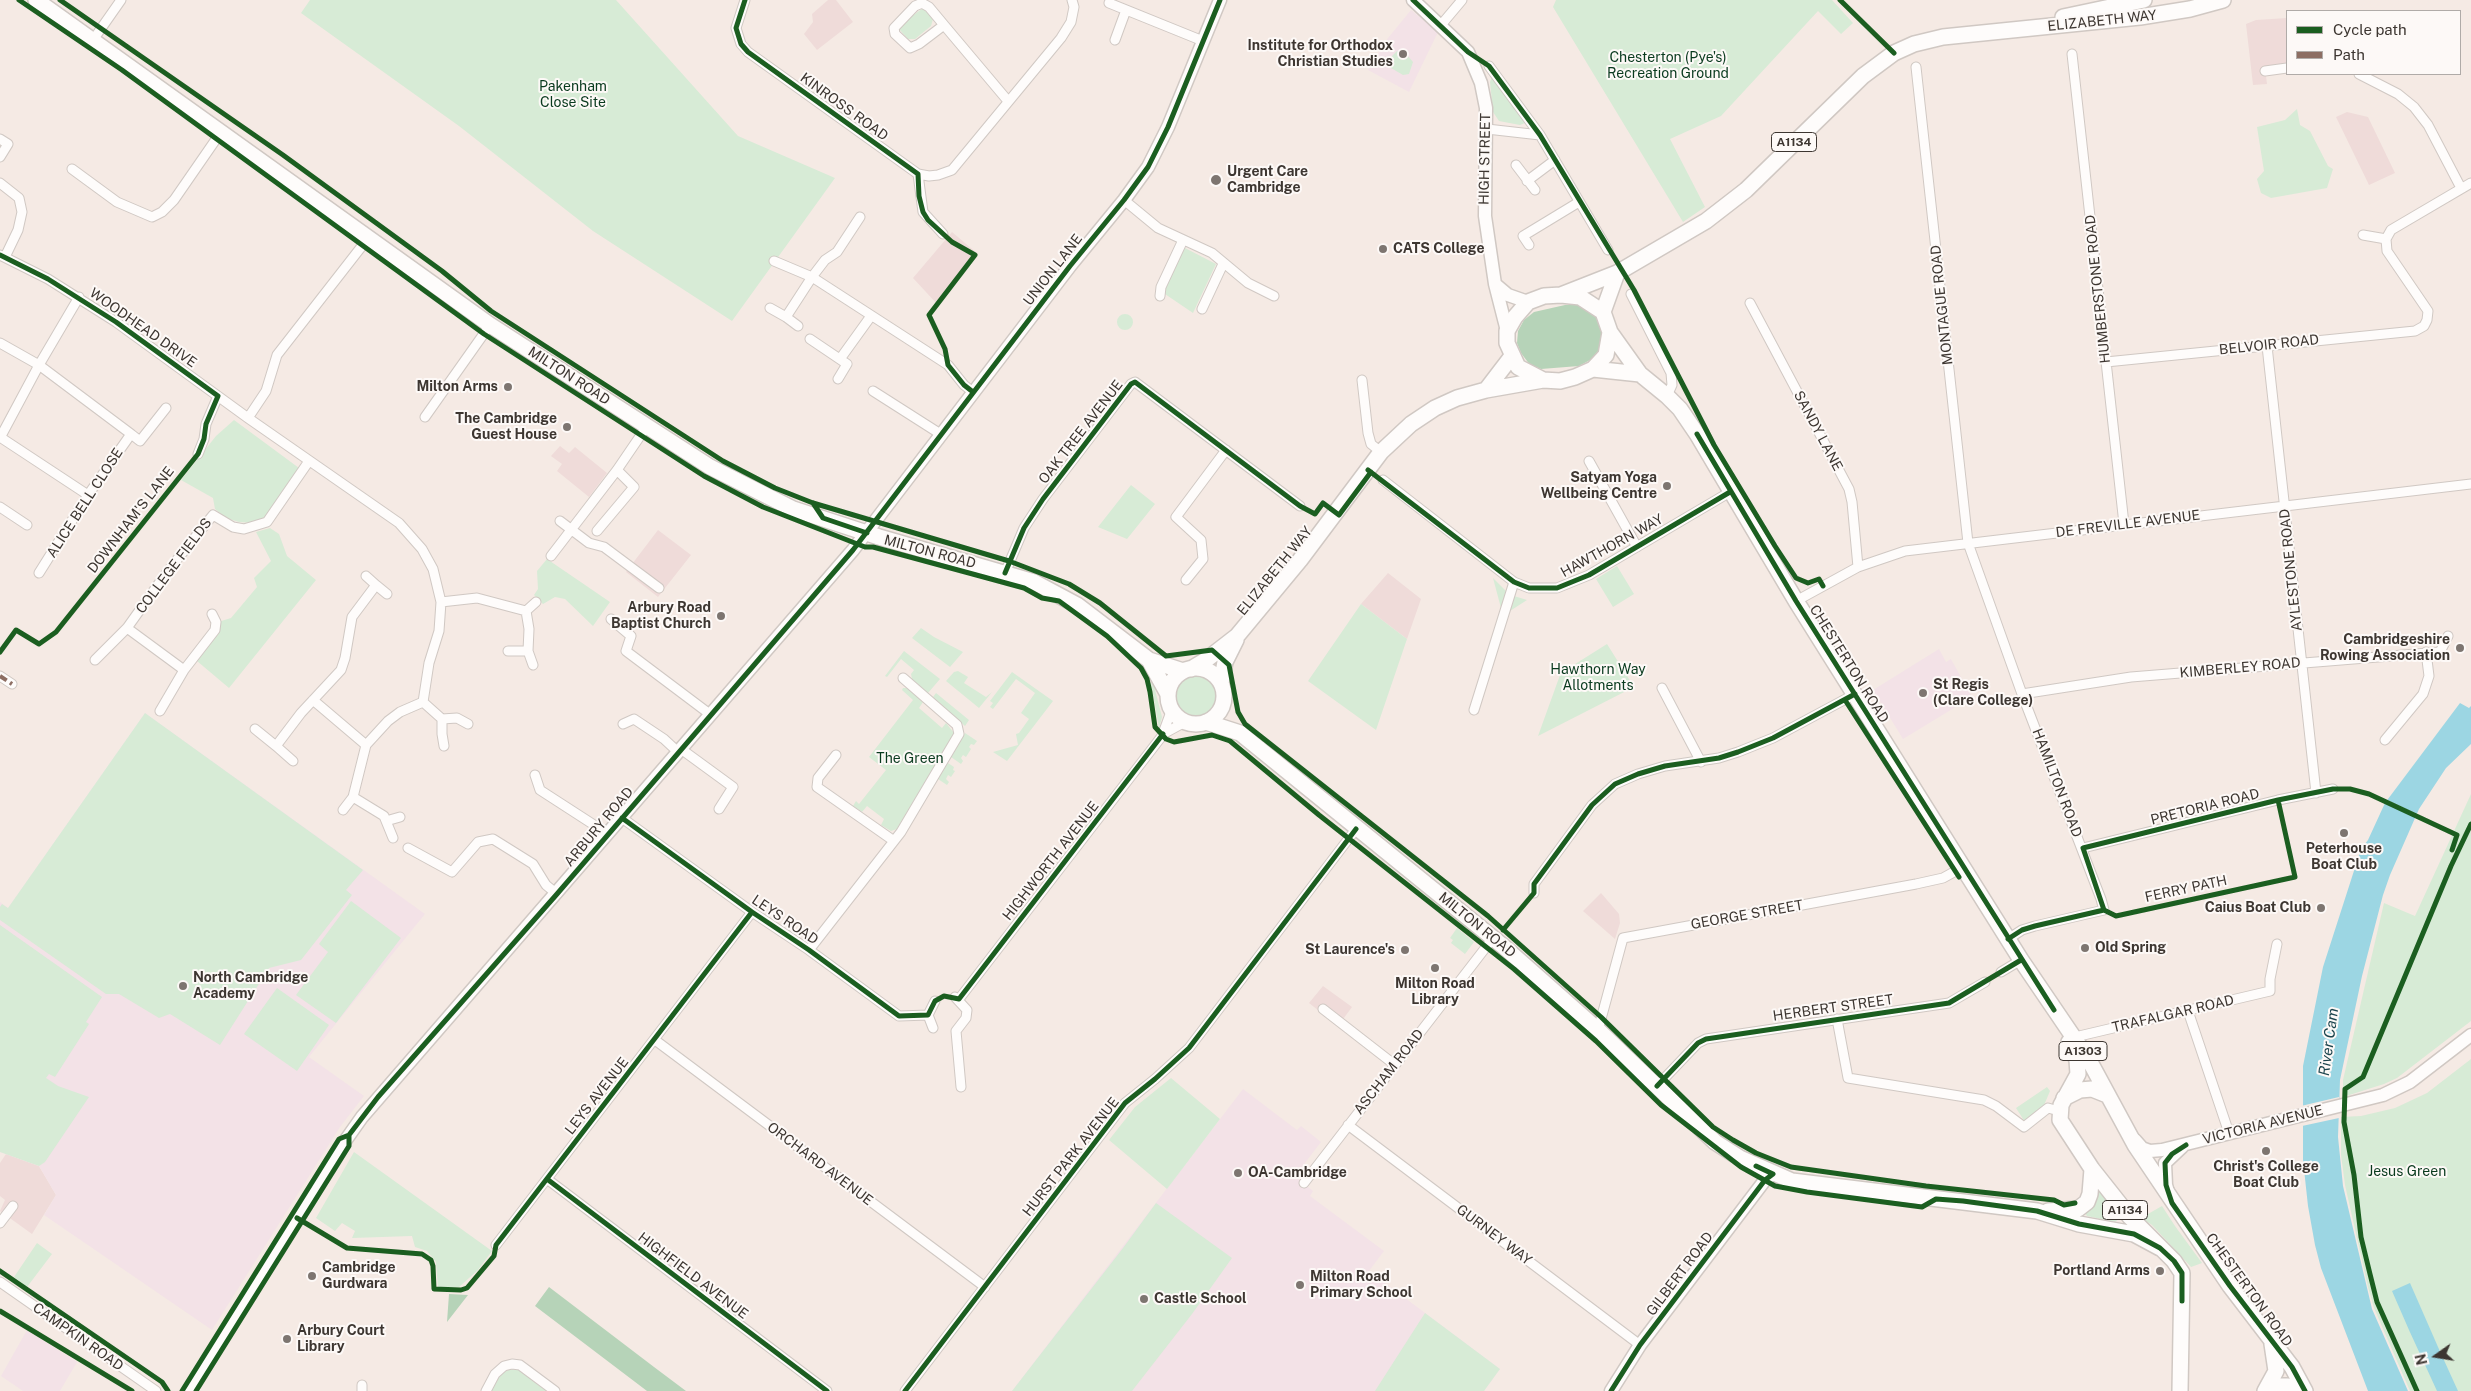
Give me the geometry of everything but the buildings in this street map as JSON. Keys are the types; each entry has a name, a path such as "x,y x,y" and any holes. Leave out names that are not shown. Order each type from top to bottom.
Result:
{"main road":[{"name":"MILTON ROAD","path":"36,0 490,325 710,467 774,501 867,533 1034,582 1063,596 1149,660 1187,670"},
{"name":"ELIZABETH WAY","path":"1978,32 2140,17 2190,10 2224,0"},
{"name":"ELIZABETH WAY","path":"1561,295 1617,273 1706,222 1746,190 1863,76 1894,53 1914,44 2000,26 2058,18 2137,1"},
{"path":"1603,312 1617,273"},
{"path":"1593,369 1606,355 1610,332 1603,312 1580,297 1544,296 1528,302 1515,317 1507,331 1512,356 1518,367 1543,380 1560,381 1593,369 1640,374"},
{"name":"CHESTERTON ROAD","path":"1610,332 1640,374 1668,396 1697,434 1796,601 2054,1010"},
{"path":"1486,390 1512,356"},
{"name":"ELIZABETH WAY","path":"1187,670 1206,660 1237,636 1300,560 1381,452 1411,424 1435,408 1457,398 1486,390 1543,380"},
{"name":"ELIZABETH WAY","path":"1221,683 1225,662 1237,636"},
{"name":"MILTON ROAD","path":"1149,660 1168,694"},
{"path":"1187,670 1200,668 1211,672 1221,683"},
{"name":"A1134","path":"1168,694 1175,678 1187,670"},
{"name":"A1134","path":"1221,683 1224,695 1223,704"},
{"path":"1168,694 1172,709 1185,722"},
{"name":"MILTON ROAD","path":"1223,704 1240,734"},
{"path":"1206,722 1218,713 1223,704"},
{"name":"A1134","path":"1185,722 1196,724 1206,722"},
{"name":"MILTON ROAD","path":"1206,722 1240,734 1493,938 1598,1030 1715,1142 1746,1161 1773,1174 1806,1184 2037,1211 2079,1224 2134,1234 2160,1248"},
{"name":"A1303","path":"2054,1010 2075,1037 2107,1095"},
{"name":"A1303","path":"2054,1010 2077,1060 2078,1074 2061,1105"},
{"path":"2061,1105 2080,1090 2092,1089 2107,1095"},
{"name":"CHESTERTON ROAD","path":"2107,1095 2172,1203 2292,1367 2305,1391"},
{"name":"A1134","path":"2061,1105 2060,1120 2092,1169 2130,1217 2174,1262 2182,1273 2180,1391"},
{"path":"2037,1211 2078,1209 2082,1206 2090,1194 2092,1169"},
{"name":"A1134","path":"2266,1391 2276,1371 2272,1342"},
{"path":"2266,1391 2277,1386 2288,1386 2300,1391"}],"street":[{"path":"93,40 121,0"},
{"name":"KINROSS ROAD","path":"744,0 736,28 741,44 748,52 918,174"},
{"path":"943,234 923,212 918,174 938,175 952,170 1062,38 1072,22 1074,7 1072,0"},
{"name":"UNION LANE","path":"867,533 1070,266 1124,200 1148,167 1168,127 1220,0"},
{"name":"HIGH STREET","path":"1414,0 1468,52 1481,83 1486,108 1487,129 1484,216 1495,284 1507,331"},
{"path":"1441,25 1462,0"},
{"path":"944,25 919,44 910,48 896,34 894,28 915,6 922,3 929,6 1008,101"},
{"path":"1109,3 1203,41"},
{"path":"1115,40 1126,10"},
{"name":"HUMBERSTONE ROAD","path":"2072,54 2124,524"},
{"path":"1489,66 1540,135 1608,250"},
{"name":"MONTAGUE ROAD","path":"1916,66 1968,543"},
{"path":"2264,71 2286,68"},
{"path":"2361,75 2398,94 2414,107 2428,124 2461,188"},
{"path":"1487,129 1540,135"},
{"path":"72,169 117,202 152,217 162,212 174,200 221,132"},
{"path":"0,139 8,144 0,157"},
{"path":"1528,181 1555,160"},
{"path":"1516,165 1535,190"},
{"path":"0,183 19,198 22,212 18,230 2,256"},
{"path":"2363,235 2386,240 2391,230 2471,183"},
{"path":"1124,200 1158,228 1212,253 1248,283 1274,296"},
{"path":"1529,245 1523,236 1579,202"},
{"path":"786,317 812,277 825,260 837,252 860,217"},
{"path":"248,418 266,391 277,355 369,237"},
{"path":"1160,296 1161,287 1183,240"},
{"name":"BELVOIR ROAD","path":"2106,362 2415,330 2424,326 2428,311 2387,252 2386,240"},
{"name":"WOODHEAD DRIVE","path":"2,256 79,297 116,322 248,418 399,523 406,530 422,548 433,569 441,602 439,631 429,663 423,702"},
{"path":"774,261 812,277 948,365 964,385 974,392"},
{"path":"1202,309 1223,264"},
{"path":"1495,284 1508,295 1528,302"},
{"path":"1631,294 1671,373 1672,385 1668,396"},
{"path":"79,297 39,365 0,438 88,495"},
{"name":"SANDY LANE","path":"1750,303 1849,489 1858,566"},
{"path":"770,308 798,326"},
{"path":"840,359 871,316"},
{"path":"424,417 490,325"},
{"path":"810,339 847,364 838,379"},
{"name":"ALICE BELL CLOSE","path":"0,343 39,365 140,441 166,408"},
{"name":"AYLESTONE ROAD","path":"2267,346 2300,662 2316,794"},
{"path":"1362,380 1368,433 1371,444 1381,452"},
{"name":"OAK TREE AVENUE","path":"1005,573 1024,528 1068,464 1131,384 1135,382 1300,506"},
{"path":"873,391 942,436"},
{"path":"198,454 204,439 206,424 218,396"},
{"path":"552,556 617,470 647,426"},
{"name":"ALICE BELL CLOSE","path":"39,572 88,495 131,434"},
{"path":"1186,580 1203,559 1201,540 1176,517 1226,450"},
{"name":"COLLEGE FIELDS","path":"95,660 127,628 167,572 213,515 233,527 244,529 267,522 309,461"},
{"name":"HAWTHORN WAY","path":"1589,461 1637,547"},
{"path":"597,531 634,487 617,470"},
{"name":"HAWTHORN WAY","path":"1383,480 1514,582 1529,588 1557,588 1589,575 1730,492"},
{"name":"DE FREVILLE AVENUE","path":"1796,601 1858,566 1905,551 2471,484"},
{"path":"0,507 27,525"},
{"path":"560,521 589,544 604,547 659,588"},
{"name":"ARBURY ROAD","path":"189,1391 338,1151 362,1117 557,894 867,533"},
{"name":"HAMILTON ROAD","path":"1968,543 2022,694 2083,848 2104,910 2035,926 2022,930 2008,939"},
{"path":"366,576 387,594"},
{"path":"1474,710 1514,582"},
{"path":"276,746 313,700 341,670 352,617 376,584"},
{"path":"441,602 477,598 526,611"},
{"path":"526,611 536,602"},
{"path":"526,611 530,629 528,651 533,665"},
{"path":"160,711 184,670 215,630 216,622 212,614"},
{"path":"611,619 631,636 626,651 711,714"},
{"name":"COLLEGE FIELDS","path":"127,628 184,670"},
{"name":"KIMBERLEY ROAD","path":"2022,694 2131,677 2440,652 2448,636"},
{"path":"508,652 528,651"},
{"path":"2385,740 2423,694 2429,676 2426,652"},
{"path":"0,676 12,684"},
{"path":"809,950 894,841 959,732 957,725 903,678"},
{"path":"1662,688 1701,762"},
{"path":"1534,893 1534,884 1586,813 1615,784 1665,766 1719,758 1773,738 1854,694"},
{"path":"313,700 366,745"},
{"path":"343,810 353,797 366,745 388,721 400,712 423,702 442,719 444,746"},
{"name":"HIGHWORTH AVENUE","path":"961,1087 956,1031 966,1018 967,1010 957,998 1163,734 1172,709"},
{"path":"442,719 457,718 468,724"},
{"path":"623,724 634,719 733,787 719,809"},
{"name":"HIGHWORTH AVENUE","path":"1163,734 1185,722"},
{"path":"255,729 293,761"},
{"path":"836,755 818,778 817,787 894,841"},
{"path":"535,775 540,790 608,834"},
{"name":"PRETORIA ROAD","path":"2083,848 2334,790"},
{"path":"353,797 384,816 393,838"},
{"path":"386,821 400,817"},
{"name":"LEYS ROAD","path":"622,818 899,1016 928,1015"},
{"name":"HURST PARK AVENUE","path":"905,1391 1125,1103 1155,1080 1189,1048 1356,829"},
{"path":"408,848 452,872 478,842 493,839 533,864 546,885 557,894"},
{"name":"GEORGE STREET","path":"1598,1030 1623,938 1925,882 1943,878 1963,868"},
{"name":"LEYS AVENUE","path":"496,1245 752,912"},
{"name":"ASCHAM ROAD","path":"1304,1183 1493,938"},
{"name":"TRAFALGAR ROAD","path":"2075,1037 2270,991 2270,978 2277,944"},
{"path":"2001,972 2021,960"},
{"name":"HERBERT STREET","path":"1656,1086 1698,1044 1706,1039 1837,1018 1949,1003 1985,982"},
{"path":"933,1028 928,1015 935,1002"},
{"path":"1323,1009 1395,1065"},
{"path":"2188,1011 2229,1133"},
{"path":"1837,1018 1848,1078 1984,1100 1996,1106 2024,1127 2048,1108 2061,1105"},
{"name":"VICTORIA AVENUE","path":"2131,1137 2142,1148 2150,1151 2186,1144 2399,1089 2471,1035"},
{"name":"ORCHARD AVENUE","path":"655,1040 985,1287"},
{"name":"GURNEY WAY","path":"1348,1126 1640,1345"},
{"path":"2172,1203 2166,1185 2165,1163 2172,1154 2186,1144"},
{"name":"GILBERT ROAD","path":"1611,1391 1640,1345 1765,1180 1773,1174"},
{"name":"HIGHFIELD AVENUE","path":"547,1180 827,1391"},
{"path":"0,1223 13,1206"},
{"name":"CAMPKIN ROAD","path":"0,1282 156,1391"},
{"path":"486,1391 495,1374 504,1366 512,1364 520,1365 555,1391"}],"shaded area":[{"path":"828,0 836,0 853,22 817,50 804,34 813,22 812,14"},
{"name":"Institute for Orthodox Christian Studies","path":"1411,10 1438,32 1409,92 1368,70 1388,38"},
{"path":"2286,18 2286,73 2266,76 2267,84 2253,85 2246,24 2256,20"},
{"path":"2347,112 2368,117 2395,173 2369,185 2336,117"},
{"path":"952,232 978,254 938,305 913,278"},
{"path":"560,446 569,453 575,447 607,473 589,497 557,471 562,464 551,456"},
{"path":"658,530 691,555 658,597 626,572"},
{"path":"1388,573 1421,599 1407,639 1361,604"},
{"name":"St Regis (Clare College)","path":"1939,649 1946,662 1951,659 1972,697 1903,739 1873,690"},
{"name":"North Cambridge Academy","path":"145,713 425,914 309,1057 364,1096 340,1127 212,1330 44,1215 56,1195 39,1166 0,1152 0,902 8,908"},
{"path":"1601,893 1619,914 1620,923 1615,939 1583,911"},
{"path":"1323,986 1352,1007 1338,1026 1309,1003"},
{"path":"1243,1089 1297,1130 1301,1126 1321,1142 1295,1176 1313,1191 1310,1196 1384,1251 1369,1271 1500,1369 1484,1391 1012,1391"},
{"path":"6,1154 39,1166 56,1195 32,1234 0,1211 5,1200 0,1196 0,1163"},
{"path":"27,1330 77,1362 60,1391 23,1391 1,1376"}],"green space":[{"name":"Pakenham Close Site","path":"310,0 616,0 738,136 835,178 732,321 593,231 459,126 301,13"},
{"name":"Chesterton (Pye's) Recreation Ground","path":"1556,0 1832,0 1853,23 1841,34 1818,11 1721,116 1670,139 1705,207 1683,222 1553,7"},
{"path":"923,8 933,19 931,26 915,39 908,39 899,29 900,25"},
{"path":"1397,51 1407,55 1413,62 1409,74 1403,75 1391,68 1391,57"},
{"path":"1492,76 1525,123 1520,125 1499,121 1493,112 1490,82"},
{"path":"2297,109 2300,125 2310,131 2328,166 2333,169 2327,188 2271,198 2261,193 2257,179 2264,171 2257,127 2285,120"},
{"path":"1183,247 1216,264 1193,313 1162,292"},
{"path":"1565,305 1577,305 1589,310 1597,318 1603,329 1603,346 1592,359 1579,366 1541,369 1530,365 1521,353 1517,343 1518,331 1524,320 1534,312"},
{"path":"1122,314 1128,314 1133,319 1131,328 1122,330 1117,325 1117,319"},
{"path":"234,420 299,468 265,518 253,523 239,522 226,518 215,509 213,498 181,480 216,436"},
{"path":"1131,485 1155,504 1127,539 1098,527"},
{"path":"270,528 279,534 287,556 316,580 229,688 197,661 212,641 218,622 231,618 257,587 254,578 271,561 256,532"},
{"path":"547,559 610,602 593,626 565,599 555,597 543,604 534,595 538,589 537,571"},
{"path":"1617,566 1634,594 1613,607 1596,579"},
{"path":"1493,578 1506,591 1501,608"},
{"path":"1514,597 1527,600 1510,611"},
{"path":"1361,604 1407,639 1376,730 1308,681"},
{"path":"921,628 963,652 950,667 912,638"},
{"name":"Hawthorn Way Allotments","path":"1607,644 1634,687 1538,736 1564,664 1572,666"},
{"path":"904,651 940,679 928,693 912,679 911,674 914,670 901,659 887,677 885,676"},
{"path":"958,671 968,677 964,683 986,697 992,692 979,708 946,681 954,672"},
{"path":"1012,672 1053,701 1007,761 993,752 1018,745 1016,734 1019,733 1029,719 1021,713 1035,693 1016,679 993,709 990,707 993,703 990,701"},
{"path":"1192,675 1200,675 1211,681 1217,696 1211,711 1200,717 1192,717 1181,711 1175,700 1175,692 1181,681"},
{"path":"1153,682 1162,717 1159,728 1151,683"},
{"name":"The Green","path":"907,688 923,702 919,708 942,728 946,723 954,733 897,829 891,831 881,825 884,819 867,806 862,812 853,806 856,801 859,804 886,770 869,757 913,700 902,690"},
{"path":"936,693 969,720 965,726 933,697"},
{"path":"145,713 363,870 346,890 352,895 301,960 269,968 220,1045 170,1014 159,1018 119,994 106,994 0,920 0,907 2,904 8,908"},
{"path":"965,733 977,741 974,745 971,744 969,747 971,749 966,757 963,755 961,764 951,757"},
{"path":"948,763 954,767 953,770 955,771 951,777 948,775 946,779 949,782 947,785 938,779"},
{"path":"2471,794 2471,1021 2397,1078 2343,1097 2343,1080 2384,903 2415,916"},
{"path":"351,901 401,938 336,1023 296,995 328,952 319,944"},
{"path":"0,925 102,997 86,1022 89,1024 55,1077 49,1074 46,1078 58,1086 89,1097 45,1162 39,1166 0,1152"},
{"path":"1457,928 1474,942 1465,954 1451,943 1453,940 1450,938"},
{"path":"277,988 329,1025 297,1071 244,1034"},
{"name":"Jesus Green","path":"2471,1059 2471,1391 2410,1391 2374,1308 2368,1287 2345,1185 2341,1155 2341,1117 2361,1116 2395,1108 2427,1093"},
{"path":"1171,1078 1220,1119 1167,1189 1109,1140 1135,1107"},
{"path":"2047,1087 2050,1091 2042,1110 2025,1122 2016,1108"},
{"path":"354,1152 492,1251 478,1270 459,1287 438,1288 436,1262 427,1251 415,1247 412,1236 352,1238 355,1231 342,1223 335,1231 316,1218"},
{"path":"2099,1189 2121,1217 2115,1222 2087,1216 2084,1212"},
{"name":"Castle School","path":"1156,1203 1232,1258 1192,1314 1132,1391 1012,1391 1123,1248"},
{"path":"2162,1206 2202,1263 2191,1267 2152,1225 2141,1218"},
{"path":"37,1243 52,1254 27,1287 14,1277"},
{"path":"549,1287 686,1391 647,1391 535,1306"},
{"path":"449,1294 468,1295 447,1322"},
{"path":"1425,1313 1500,1369 1484,1391 1375,1391"},
{"path":"511,1369 519,1370 549,1391 490,1391 501,1373"}],"water":[{"name":"River Cam","path":"2460,703 2469,708 2471,706 2471,744 2446,768 2419,809 2390,875 2362,976 2340,1080 2338,1137 2343,1186 2372,1309 2408,1391 2368,1391 2321,1268 2315,1245 2303,1160 2303,1066 2323,967 2361,849 2368,840 2385,803"},
{"path":"2410,1283 2458,1391 2437,1391 2409,1330 2392,1291"}],"pier":[{"path":"2385,799 2419,815 2417,818 2382,802"},
{"path":"2339,1097 2339,1118 2302,1126 2301,1106"}],"marked path":[{"path":"0,676 12,684"}],"cycle path":[{"path":"19,0 122,70 484,334 704,476 763,507 865,547 873,547 1024,588 1042,598 1059,601 1107,636 1141,668 1147,679 1155,727 1166,739 1174,742 1212,735 1230,741 1319,815 1514,969 1596,1041 1661,1105 1741,1167 1775,1186 1807,1192 1922,1207 1936,1199 1963,1201 2037,1211 2079,1224 2134,1234 2160,1248 2174,1261 2182,1273 2182,1301"},
{"path":"60,0 283,155 442,271 491,311 723,461 775,488 813,503 1009,561 1069,584 1100,603 1166,656 1212,650 1229,665 1238,712 1245,724 1488,916 1601,1017 1713,1127 1733,1140 1756,1153 1791,1167 1926,1186 2054,1200 2064,1205 2075,1203"},
{"path":"745,0 736,28 741,44 748,52 918,174 919,196 923,212 928,220 952,242 975,255 929,315 945,349 948,365 964,385 973,392"},
{"path":"182,1391 339,1139 349,1135 378,1097 557,894 853,550 1070,266 1124,200 1148,167 1168,127 1220,0"},
{"path":"1413,0 1468,52 1489,66 1540,135 1634,290 1714,445 1775,546 1796,578 1808,583 1819,579 1823,586"},
{"path":"1840,0 1894,53"},
{"name":"DOWNHAM'S LANE","path":"0,255 48,279 116,322 218,396 206,424 204,439 198,454 56,632 39,644 16,630 0,652"},
{"path":"1005,573 1024,528 1043,499 1131,384 1135,382 1300,506 1315,514 1323,503 1339,515 1371,472"},
{"path":"1697,434 1796,601 2054,1010"},
{"path":"1368,470 1514,582 1529,588 1557,588 1589,575 1730,492"},
{"path":"813,503 823,518 867,533"},
{"path":"1503,930 1534,893 1534,884 1592,805 1615,784 1638,774 1665,766 1719,758 1738,752 1773,738 1855,694"},
{"path":"1845,700 1959,877"},
{"path":"622,818 899,1016 928,1015 935,1001 944,996 959,999 1163,734"},
{"path":"2104,910 2083,848 2278,800 2333,789 2350,789 2369,794 2457,835 2452,850"},
{"name":"FERRY PATH","path":"2008,939 2022,930 2035,926 2104,910 2116,916 2295,877 2278,800"},
{"path":"2417,1391 2377,1302 2361,1237 2354,1175 2344,1122 2345,1089 2363,1077 2451,866 2471,824"},
{"path":"905,1391 1125,1103 1189,1048 1356,829"},
{"path":"297,1218 347,1248 422,1254 431,1260 434,1289 461,1290 467,1288 494,1256 496,1245 752,912"},
{"path":"1657,1086 1698,1043 1706,1039 1949,1003 2021,960"},
{"path":"196,1391 349,1146 349,1135"},
{"path":"2186,1145 2172,1154 2165,1163 2166,1185 2172,1203 2230,1286 2292,1367 2305,1391"},
{"path":"1611,1391 1640,1345 1765,1180 1773,1174 1756,1166"},
{"path":"547,1179 827,1391"},
{"path":"0,1271 162,1382 168,1391"},
{"path":"0,1311 132,1391"}],"place":[{"name":"Institute for Orthodox Christian Studies","path":"1403,54"},
{"name":"Urgent Care Cambridge","path":"1216,180"},
{"name":"CATS College","path":"1383,249"},
{"name":"Milton Arms","path":"508,387"},
{"name":"The Cambridge Guest House","path":"567,427"},
{"name":"Satyam Yoga Wellbeing Centre","path":"1667,486"},
{"name":"Arbury Road Baptist Church","path":"721,616"},
{"name":"Cambridgeshire Rowing Association","path":"2460,648"},
{"name":"St Regis (Clare College)","path":"1923,693"},
{"name":"Peterhouse Boat Club","path":"2344,833"},
{"name":"Caius Boat Club","path":"2321,908"},
{"name":"Old Spring","path":"2085,948"},
{"name":"St Laurence's","path":"1405,950"},
{"name":"Milton Road Library","path":"1435,968"},
{"name":"North Cambridge Academy","path":"183,986"},
{"name":"Christ's College Boat Club","path":"2266,1151"},
{"name":"OA-Cambridge","path":"1238,1173"},
{"name":"Portland Arms","path":"2160,1271"},
{"name":"Cambridge Gurdwara","path":"312,1276"},
{"name":"Milton Road Primary School","path":"1300,1285"},
{"name":"Castle School","path":"1144,1299"},
{"name":"Arbury Court Library","path":"287,1339"}]}
